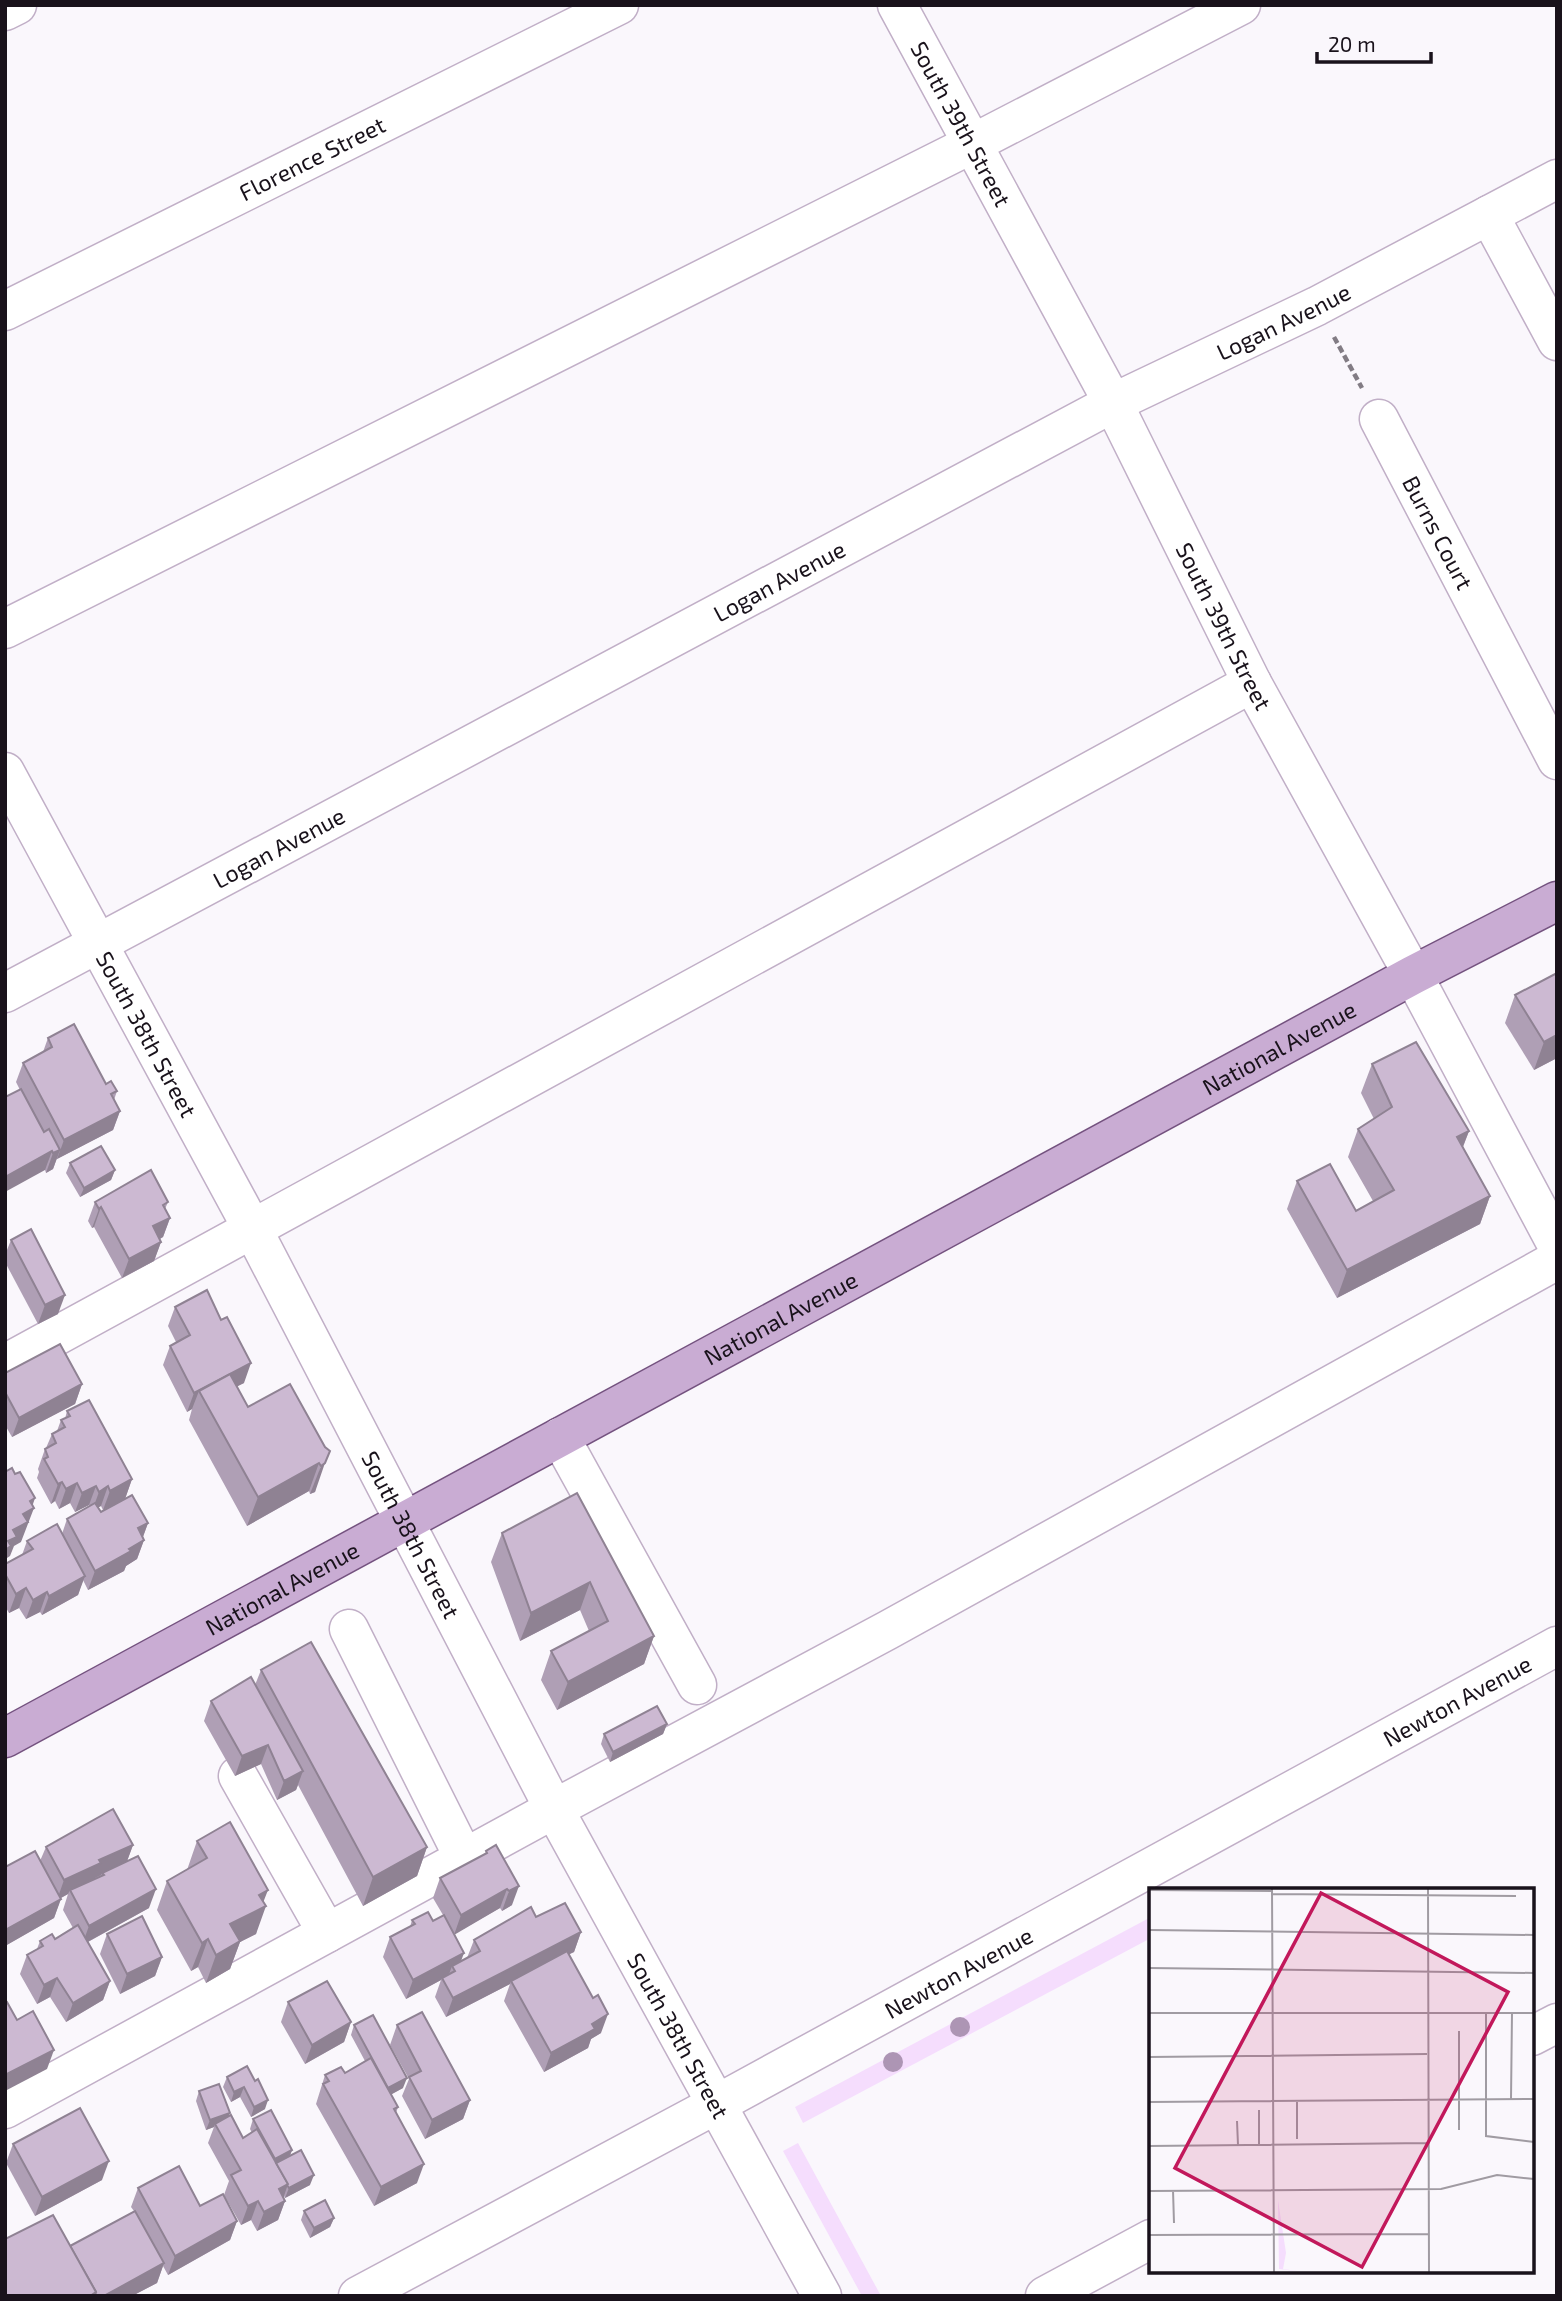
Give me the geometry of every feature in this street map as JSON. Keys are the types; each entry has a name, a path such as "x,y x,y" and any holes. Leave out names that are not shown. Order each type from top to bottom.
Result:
{"main road":[{"name":"National Avenue","path":"5,1738 1413,975 1557,901"}],"street":[{"path":"5,11 17,5"},
{"name":"Florence Street","path":"5,312 619,5"},
{"name":"South 39th Street","path":"897,5 1113,403 1252,683 1413,975 1557,1245"},
{"path":"5,629 972,144 1241,5"},
{"name":"Logan Avenue","path":"5,993 1113,403 1317,306 1557,179"},
{"path":"1489,215 1557,341"},
{"name":"Burns Court","path":"1379,419 1557,760"},
{"path":"5,1364 1252,683"},
{"name":"South 38th Street","path":"5,772 253,1230 554,1809 822,2296"},
{"path":"5,2109 888,1630 1557,1260"},
{"path":"560,1437 697,1685"},
{"path":"349,1629 464,1858"},
{"name":"Newton Avenue","path":"358,2296 1557,1646"},
{"path":"238,1776 327,1933"},
{"path":"1534,2035 1557,2022"},
{"path":"1045,2296 1149,2240"}],"path":[{"path":"1317,306 1379,419"}],"shaded area":[{"path":"1149,1918 1149,1939 803,2123 795,2107"},
{"path":"798,2143 881,2296 862,2296 783,2151"}],"building":[{"path":"1557,973 1557,1035 1544,1042 1515,995"},
{"path":"74,1024 106,1084 111,1081 117,1091 111,1094 120,1111 64,1140 23,1063 52,1047 48,1038"},
{"path":"1416,1042 1469,1131 1457,1137 1490,1196 1347,1270 1297,1181 1330,1164 1356,1211 1394,1190 1358,1129 1392,1107 1372,1064"},
{"path":"21,1089 44,1132 49,1129 60,1150 53,1153 52,1151 5,1177 5,1097"},
{"path":"101,1146 115,1170 84,1188 70,1163"},
{"path":"151,1170 168,1202 163,1205 170,1218 153,1226 161,1242 129,1259 101,1207 99,1209 95,1202"},
{"path":"31,1229 65,1295 45,1305 11,1240"},
{"path":"207,1290 221,1320 227,1317 251,1363 194,1393 170,1346 190,1335 175,1307"},
{"path":"60,1344 82,1384 19,1418 5,1392 5,1373"},
{"path":"230,1374 248,1407 290,1384 325,1447 330,1451 325,1463 321,1466 319,1463 258,1497 199,1391"},
{"path":"89,1400 132,1479 110,1491 108,1486 99,1492 96,1486 82,1493 77,1483 66,1489 62,1482 58,1484 44,1459 48,1457 45,1449 56,1443 52,1434 65,1427 61,1420 70,1416 67,1411"},
{"path":"12,1468 15,1474 20,1472 35,1498 30,1501 34,1508 23,1514 28,1522 13,1530 17,1537 8,1541 11,1546 5,1550 5,1472"},
{"path":"577,1493 654,1636 568,1682 551,1651 608,1621 590,1582 531,1613 502,1533"},
{"path":"132,1495 148,1523 138,1528 144,1540 129,1549 131,1551 95,1571 67,1519 95,1503 101,1512"},
{"path":"57,1524 85,1576 49,1596 47,1592 33,1600 26,1588 16,1594 5,1574 5,1564 33,1549 27,1541"},
{"path":"311,1642 427,1847 373,1877 261,1670"},
{"path":"251,1677 303,1771 284,1781 268,1745 242,1756 211,1701"},
{"path":"657,1706 667,1724 613,1752 604,1734"},
{"path":"113,1809 133,1845 64,1880 46,1847"},
{"path":"230,1822 268,1890 259,1895 266,1906 230,1924 240,1941 216,1955 208,1939 202,1943 167,1881 207,1858 197,1841"},
{"path":"496,1845 519,1886 509,1891 507,1889 461,1915 440,1878 487,1853 486,1851"},
{"path":"35,1851 61,1899 5,1930 5,1867"},
{"path":"138,1856 156,1889 89,1926 70,1890"},
{"path":"565,1903 581,1932 453,1998 442,1978 455,1971 452,1966 480,1951 474,1940 531,1907 536,1917"},
{"path":"428,1912 433,1921 444,1915 464,1953 413,1980 390,1937 415,1924 412,1920"},
{"path":"142,1916 162,1957 127,1974 107,1934"},
{"path":"78,1925 110,1981 73,2003 57,1978 44,1985 27,1955 43,1946 40,1941 52,1934 55,1939"},
{"path":"567,1951 593,1998 598,1995 608,2014 592,2024 595,2029 551,2053 511,1981"},
{"path":"327,1981 351,2022 312,2045 288,2002"},
{"path":"7,2002 17,2020 33,2011 54,2050 5,2075 5,2003"},
{"path":"422,2012 470,2100 432,2120 409,2077 421,2071 397,2025"},
{"path":"373,2015 407,2078 388,2088 354,2025"},
{"path":"371,2058 398,2107 394,2109 424,2164 381,2187 323,2084 329,2081 325,2075 341,2067 345,2073"},
{"path":"247,2066 255,2081 258,2079 268,2100 254,2107 244,2087 234,2092 227,2077"},
{"path":"219,2084 230,2113 210,2120 199,2091"},
{"path":"80,2108 109,2161 42,2197 13,2144"},
{"path":"271,2110 292,2150 275,2159 253,2119"},
{"path":"231,2115 243,2138 257,2129 288,2184 279,2189 285,2201 264,2212 258,2201 248,2206 231,2175 241,2170 215,2124"},
{"path":"301,2150 314,2175 289,2188 276,2163"},
{"path":"179,2166 200,2206 223,2194 237,2221 175,2256 138,2188"},
{"path":"325,2200 334,2218 314,2228 304,2211"},
{"path":"135,2211 164,2263 104,2296 95,2296 96,2292 70,2246"},
{"path":"53,2215 96,2292 90,2296 5,2296 5,2239"}]}
